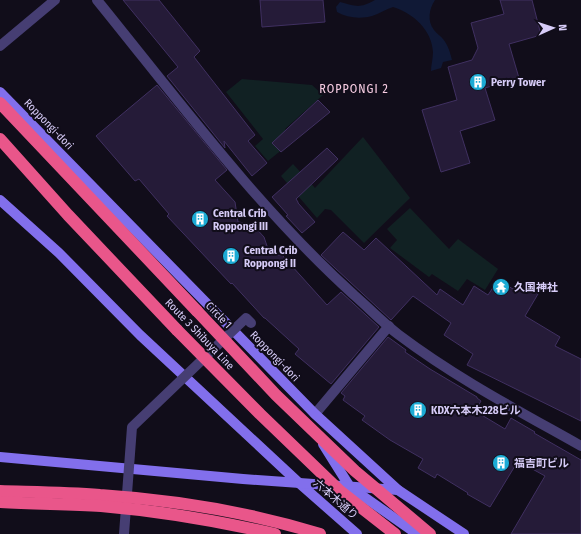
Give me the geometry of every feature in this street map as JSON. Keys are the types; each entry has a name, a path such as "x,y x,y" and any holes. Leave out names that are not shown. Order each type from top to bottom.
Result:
{"highway":[{"name":"Circle 1","path":"0,103 276,395 355,471 430,534"},
{"name":"Route 3 Shibuya Line","path":"0,139 68,215 260,414 340,491 395,534"},
{"path":"0,491 100,495 226,510 284,523 320,534"},
{"path":"0,502 100,506 226,523 275,534"}],"main road":[{"name":"Roppongi-dori","path":"0,92 315,414 398,490 464,534"},
{"path":"0,200 59,254 140,335 299,483"},
{"path":"284,384 350,487 417,534"},
{"path":"0,457 299,483 398,490"},
{"name":"六本木通り","path":"299,483 357,534"}],"street":[{"path":"0,46 55,0"},
{"path":"98,0 209,139 272,212 321,265 399,334 465,380 581,446"},
{"path":"124,534 132,427 246,318 251,323"},
{"path":"315,414 389,326"}],"shaded area":[{"path":"242,79 312,85 323,95 285,129 294,140 268,161 255,146 263,139 226,92"},
{"path":"363,137 410,198 364,243 331,210 325,209 317,218 281,176 293,164 315,188"},
{"path":"410,208 449,249 458,239 498,269 485,290 467,279 458,291 432,274 429,277 390,248 397,240 387,229"}],"water":[{"path":"375,0 435,0 430,11 430,23 446,44 450,51 452,60 443,62 441,68 431,71 433,52 432,44 425,30 408,13 393,7 368,17 350,17 337,12 336,7 340,2 361,6"}],"building":[{"path":"123,0 159,0 200,51 194,57 255,135 248,141 267,163 252,176 224,141 225,148 167,76 178,67"},
{"path":"260,0 323,0 325,22 262,27"},
{"name":"Perry Tower","path":"500,0 532,0 541,35 509,44 519,78 485,88 495,120 460,131 470,163 441,172 422,110 457,100 448,67 472,60 478,48 471,23 504,14"},
{"path":"157,85 227,170 215,180 235,202 238,222 252,224 264,237 270,255 282,255 327,305 341,292 379,327 331,384 295,354 299,349 264,318 232,283 231,284 167,216 169,214 139,179 135,181 96,136"},
{"path":"318,100 330,112 281,152 272,143"},
{"path":"327,148 338,159 296,199 315,222 302,233 286,216 288,215 272,197"},
{"path":"343,232 364,250 376,238 437,295 440,289 463,305 474,286 488,295 498,280 513,289 518,282 538,294 525,316 560,337 555,346 581,359 581,421 467,365 473,354 444,335 451,323 413,296 391,320 321,255"},
{"path":"388,337 406,350 405,352 430,369 477,397 481,401 475,411 505,429 511,418 581,460 581,534 511,534 545,476 518,461 490,507 437,474 435,478 418,468 423,459 390,440 362,420 365,416 343,400 345,396 341,393"}],"place":[{"name":"Perry Tower","path":"478,82"},
{"name":"Central Crib Roppongi III","path":"200,219"},
{"name":"Central Crib Roppongi II","path":"231,256"},
{"name":"久国神社","path":"501,287"},
{"name":"KDX六本木228ビル","path":"418,410"},
{"name":"福吉町ビル","path":"501,463"}],"district":[{"name":"ROPPONGI 2","path":"354,89"}]}
